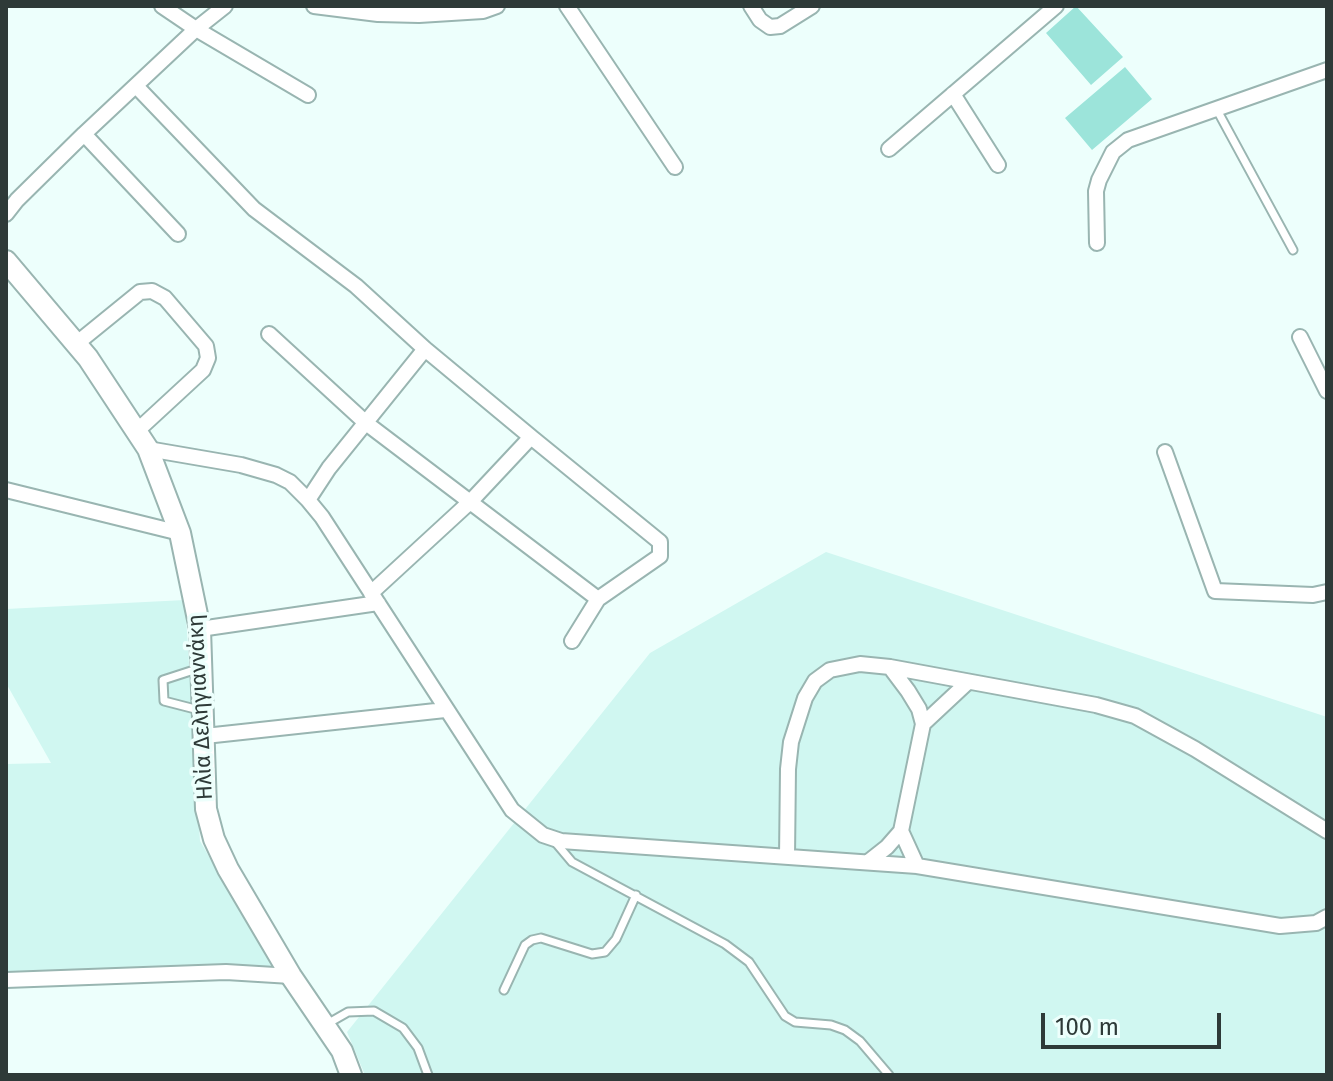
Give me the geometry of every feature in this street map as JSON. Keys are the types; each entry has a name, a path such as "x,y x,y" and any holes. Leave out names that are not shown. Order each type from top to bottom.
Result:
{"street":[{"path":"162,6 308,95"},
{"path":"314,6 378,14 419,15 483,11 497,6"},
{"path":"567,6 675,167"},
{"path":"751,6 760,20 770,27 780,26 812,6"},
{"path":"889,149 1056,6"},
{"path":"6,214 84,134 218,8"},
{"path":"1097,243 1096,191 1103,167 1113,152 1141,134 1327,70"},
{"path":"137,87 254,209 356,286 425,349 660,542 660,556 598,599 572,641"},
{"path":"953,94 998,165"},
{"path":"84,134 178,234"},
{"name":"Ηλία Δεληγιαννάκη","path":"6,261 76,344 138,430 148,449 180,533 192,578 200,629 206,809 214,839 228,869 291,976 342,1051 351,1075"},
{"path":"76,344 140,292 152,291 165,298 206,346 208,358 203,370 138,430"},
{"path":"269,334 366,423 598,599"},
{"path":"1300,337 1327,391"},
{"path":"308,500 329,468 425,349"},
{"path":"200,629 375,598 531,437"},
{"path":"148,449 241,465 290,482 308,500 375,598 512,810 529,826 552,838 917,866 1280,926 1316,923 1327,917"},
{"path":"1165,452 1215,591 1313,595 1327,592"},
{"path":"6,490 180,533"},
{"path":"787,857 791,742 805,698 815,681 830,670 860,664 1096,705 1135,716 1195,749 1327,831"},
{"path":"868,862 901,831 923,724 913,700 890,667"},
{"path":"923,724 968,682"},
{"path":"205,736 445,710"},
{"path":"901,831 917,866"},
{"path":"6,980 226,972 291,976"}],"lane":[{"path":"1216,108 1293,250"},
{"path":"202,667 163,680 164,701 204,712"},
{"path":"552,838 572,862 725,944 749,962 785,1016 795,1022 831,1025 845,1030 860,1041 889,1075"},
{"path":"504,990 525,945 532,940 541,938 592,954 605,952 616,939 636,895"},
{"path":"325,1025 348,1012 374,1011 403,1028 418,1048 428,1075"}],"shaded area":[{"path":"1076,6 1123,57 1091,85 1046,33"},
{"path":"1125,67 1152,99 1092,150 1065,118"},
{"path":"826,552 1327,717 1327,1075 365,1075 347,1032 650,653"},
{"path":"185,600 200,841 275,969 6,975 6,764 51,763 6,683 6,609"}]}
